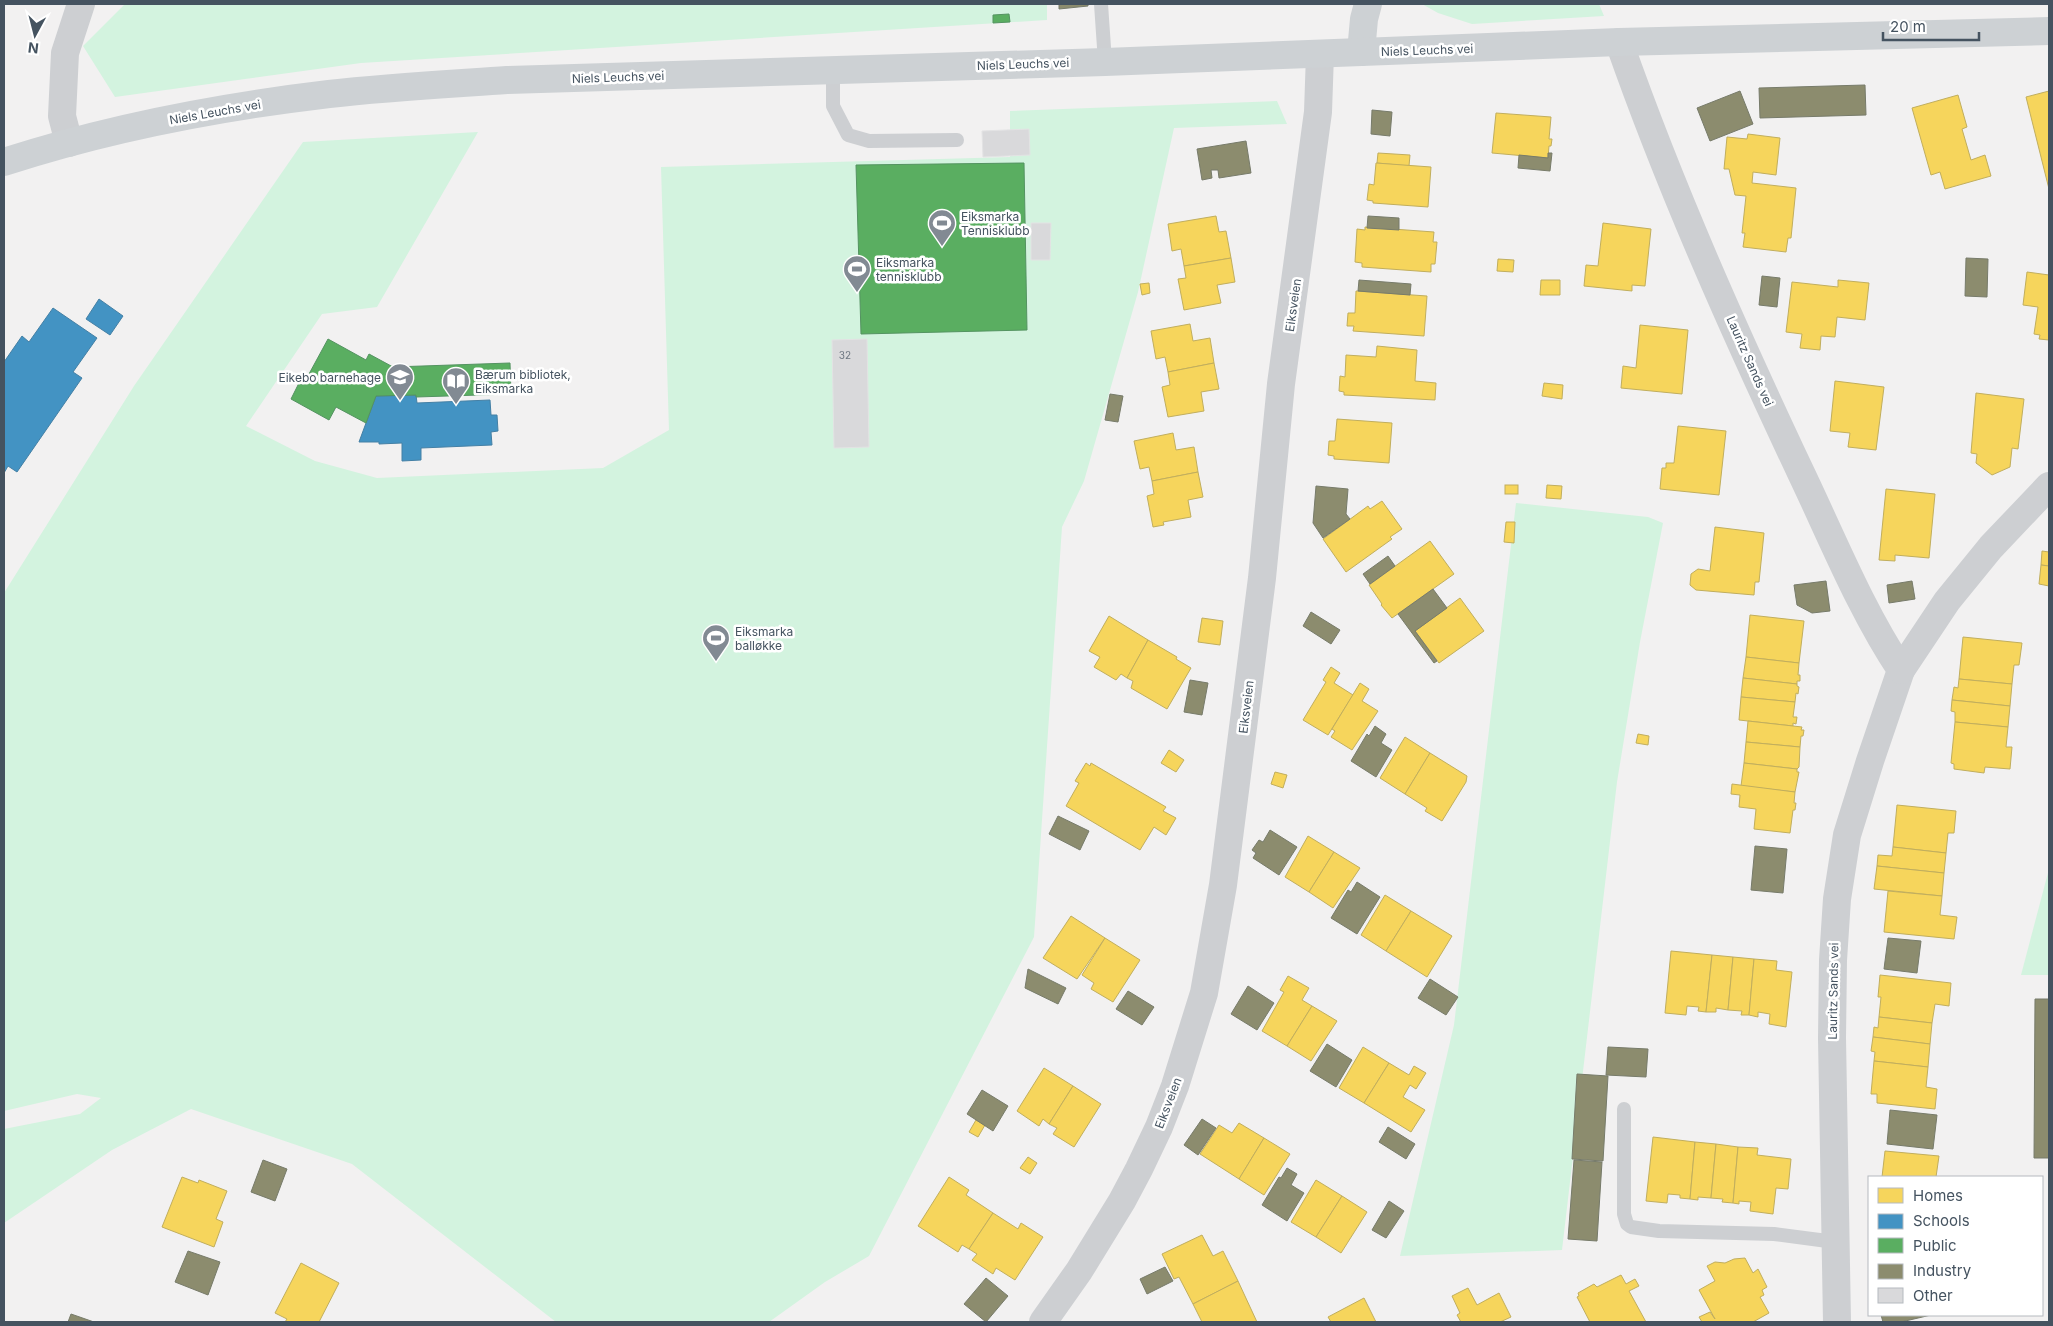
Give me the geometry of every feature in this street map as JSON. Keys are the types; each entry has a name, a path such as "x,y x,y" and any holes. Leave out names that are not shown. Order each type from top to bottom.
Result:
{"street":[{"path":"69,143 62,116 66,53 81,4"},
{"path":"1361,52 1364,19 1368,4"},
{"name":"Niels Leuchs vei","path":"4,162 69,143 188,116 330,94 507,80 1105,62 1619,42 2049,31"},
{"name":"Lauritz Sands vei","path":"1619,42 1643,110 1699,249 1784,438 1879,637 1901,670"},
{"name":"Eiksveien","path":"1042,1322 1079,1271 1122,1201 1139,1169 1159,1127 1175,1086 1204,993 1224,884 1262,578 1281,384 1317,122 1320,54"},
{"name":"Lauritz Sands vei","path":"1837,1322 1832,1028 1833,960 1837,899 1848,835 1870,761 1901,670 1947,601 1991,547 2049,486"}],"lane":[{"path":"1101,4 1105,62"},
{"path":"833,71 833,106 848,135 869,141 957,140"},
{"path":"1624,1109 1624,1214 1630,1227 1659,1231 1774,1234 1835,1242"}],"green space":[{"path":"125,4 1047,4 1047,20 361,63 115,97 83,46"},
{"path":"1422,4 1599,4 1604,16 1472,24 1438,13"},
{"path":"1277,101 1287,124 1174,128 1138,292 1084,481 1062,527 1034,937 869,1256 825,1282 769,1322 556,1322 352,1164 191,1109 112,1150 4,1223 4,1129 80,1114 101,1098 77,1094 4,1111 4,593 134,386 303,142 478,132 377,307 322,314 246,426 315,461 377,478 603,468 669,430 661,167 1010,157 1010,111"},
{"path":"1516,503 1648,517 1663,523 1640,642 1617,782 1562,1250 1400,1256 1454,1025"},
{"path":"2049,869 2049,975 2021,975"}],"building: Homes":[{"path":"2049,91 2049,189 2026,97"},
{"path":"1958,95 1967,127 1962,129 1971,160 1985,155 1991,176 1945,189 1940,172 1931,175 1912,108"},
{"path":"1496,113 1551,117 1549,139 1552,139 1548,158 1492,153"},
{"path":"1748,134 1780,138 1776,175 1753,172 1752,183 1796,188 1791,238 1788,238 1786,252 1743,247 1745,233 1742,233 1746,196 1735,195 1729,169 1724,169 1727,137 1747,139"},
{"path":"1378,153 1410,155 1409,166 1377,163"},
{"path":"1376,163 1431,167 1428,207 1373,203 1373,201 1367,200 1369,184 1374,185"},
{"path":"1216,216 1219,232 1226,231 1231,258 1184,266 1181,249 1172,251 1168,224"},
{"path":"1603,223 1651,229 1645,286 1632,285 1632,291 1584,286 1586,265 1598,266"},
{"path":"1365,227 1434,232 1433,242 1437,242 1435,264 1431,264 1431,272 1362,267 1362,263 1355,262 1357,229 1365,230"},
{"path":"1231,258 1235,282 1217,285 1221,303 1184,310 1178,279 1186,278 1184,266"},
{"path":"1498,259 1514,260 1513,272 1497,271"},
{"path":"2027,272 2049,275 2049,340 2039,339 2040,335 2034,334 2038,307 2023,305"},
{"path":"1541,280 1560,280 1560,295 1540,295"},
{"path":"1838,280 1869,283 1865,320 1837,317 1835,337 1821,336 1820,350 1800,348 1802,334 1786,332 1792,282 1838,287"},
{"path":"1149,283 1150,293 1142,295 1140,284"},
{"path":"1356,291 1427,296 1424,336 1353,331 1354,326 1347,326 1348,313 1355,313"},
{"path":"1190,324 1193,341 1210,338 1214,363 1168,372 1165,357 1156,359 1151,331"},
{"path":"1640,325 1688,330 1682,394 1621,388 1623,366 1636,368"},
{"path":"1377,346 1417,350 1415,381 1436,383 1435,400 1344,395 1344,392 1339,391 1340,376 1345,377 1346,355 1376,357"},
{"path":"1214,363 1219,389 1201,392 1204,411 1168,417 1162,387 1170,385 1168,372"},
{"path":"1835,381 1884,387 1876,450 1848,447 1850,433 1830,431"},
{"path":"1544,383 1563,385 1562,399 1542,396"},
{"path":"1976,393 2024,399 2018,449 2012,448 2010,467 1992,475 1976,463 1977,454 1971,453"},
{"path":"1337,419 1392,423 1389,463 1334,459 1334,456 1328,455 1329,441 1335,441"},
{"path":"1678,426 1726,431 1719,495 1660,489 1662,468 1666,468 1666,463 1674,463"},
{"path":"1173,433 1176,450 1194,447 1198,472 1152,481 1149,467 1140,469 1134,441"},
{"path":"1198,472 1203,497 1188,500 1191,517 1163,522 1164,525 1153,527 1147,496 1154,494 1152,481"},
{"path":"1505,485 1518,485 1518,494 1505,494"},
{"path":"1547,485 1562,486 1561,499 1546,498"},
{"path":"1886,489 1935,494 1929,558 1895,555 1895,561 1879,560"},
{"path":"1382,501 1402,529 1390,537 1392,539 1346,572 1323,539 1368,506 1370,509"},
{"path":"1506,522 1515,522 1514,543 1504,542"},
{"path":"1715,527 1764,533 1759,582 1755,582 1754,595 1696,590 1690,585 1691,574 1698,569 1710,571"},
{"path":"1430,541 1454,574 1392,618 1381,605 1369,585"},
{"path":"2042,551 2049,552 2049,566 2041,565"},
{"path":"2041,565 2049,566 2049,586 2039,584"},
{"path":"1460,598 1484,631 1439,663 1415,631"},
{"path":"1750,615 1804,621 1799,663 1746,657"},
{"path":"1109,616 1148,640 1127,678 1121,674 1116,680 1094,667 1100,657 1089,651"},
{"path":"1202,618 1223,621 1220,645 1198,642"},
{"path":"1963,637 2022,643 2019,665 2014,665 2012,684 1959,679"},
{"path":"1148,640 1177,657 1176,659 1191,668 1167,709 1131,688 1133,681 1127,678"},
{"path":"1746,657 1799,663 1798,675 1800,675 1800,681 1797,681 1797,684 1743,678"},
{"path":"1331,667 1340,673 1334,683 1353,695 1328,735 1303,720 1326,682 1323,680"},
{"path":"1743,678 1797,684 1799,687 1798,694 1796,693 1795,702 1741,697"},
{"path":"1959,679 2012,684 2010,706 1952,700 1954,687 1958,688"},
{"path":"1360,683 1369,689 1362,701 1378,711 1352,750 1331,737 1335,731 1332,729"},
{"path":"1741,697 1795,702 1793,717 1797,717 1796,724 1793,723 1793,726 1739,720"},
{"path":"1952,700 2010,706 2008,727 1955,722 1955,712 1951,711"},
{"path":"1748,721 1802,727 1801,730 1804,730 1803,736 1801,736 1800,747 1746,742"},
{"path":"1955,722 2008,727 2006,747 2012,747 2010,769 1985,767 1984,773 1954,769 1954,764 1951,763"},
{"path":"1638,734 1649,736 1648,745 1636,743"},
{"path":"1405,737 1430,753 1405,794 1380,778"},
{"path":"1746,742 1800,747 1799,767 1797,769 1744,763"},
{"path":"1169,750 1184,760 1176,772 1161,763"},
{"path":"1430,753 1467,776 1466,782 1442,821 1425,811 1427,808 1405,794"},
{"path":"1086,763 1090,766 1091,763 1166,807 1163,811 1176,818 1166,835 1154,827 1140,850 1066,806 1079,783 1075,781"},
{"path":"1744,763 1797,769 1797,772 1799,772 1795,792 1741,786"},
{"path":"1275,772 1287,775 1283,788 1271,784"},
{"path":"1732,784 1795,792 1794,803 1796,803 1795,810 1793,810 1790,833 1754,829 1756,809 1739,807 1740,795 1731,794"},
{"path":"1897,805 1956,811 1954,833 1948,833 1946,853 1893,847"},
{"path":"1308,836 1334,852 1309,892 1285,877"},
{"path":"1893,847 1946,853 1944,873 1877,866 1878,855 1892,856"},
{"path":"1334,852 1360,868 1333,908 1309,892"},
{"path":"1877,866 1944,873 1942,896 1874,889"},
{"path":"1888,891 1942,896 1940,915 1957,917 1954,939 1884,932"},
{"path":"1385,895 1411,911 1386,951 1361,935"},
{"path":"1411,911 1452,936 1427,977 1386,951"},
{"path":"1071,916 1105,938 1077,979 1043,958"},
{"path":"1105,938 1140,960 1113,1002 1091,989 1094,983 1082,975"},
{"path":"1671,951 1712,955 1706,1012 1698,1011 1699,1007 1687,1006 1686,1015 1665,1013"},
{"path":"1712,955 1733,957 1728,1010 1716,1008 1716,1012 1706,1012"},
{"path":"1733,957 1754,959 1749,1015 1741,1015 1742,1011 1728,1010"},
{"path":"1754,959 1777,961 1776,970 1792,972 1786,1027 1769,1024 1770,1014 1758,1012 1758,1017 1749,1015"},
{"path":"1880,975 1951,983 1949,1006 1935,1004 1932,1023 1879,1017 1881,997 1878,997"},
{"path":"1288,976 1309,988 1302,1000 1312,1006 1287,1046 1262,1031 1284,992 1280,990"},
{"path":"1312,1006 1337,1021 1311,1061 1287,1046"},
{"path":"1879,1017 1932,1023 1930,1044 1873,1037 1874,1027 1878,1028"},
{"path":"1873,1037 1930,1044 1928,1067 1874,1061 1875,1052 1871,1051"},
{"path":"1363,1047 1389,1063 1364,1103 1339,1088"},
{"path":"1874,1061 1928,1067 1926,1087 1937,1089 1935,1109 1877,1103 1877,1094 1871,1094"},
{"path":"1389,1063 1409,1075 1414,1066 1426,1073 1416,1089 1410,1085 1403,1097 1425,1110 1411,1132 1364,1103"},
{"path":"1044,1068 1073,1086 1049,1124 1043,1119 1039,1126 1017,1111"},
{"path":"1073,1086 1101,1104 1074,1147 1053,1134 1057,1128 1049,1124"},
{"path":"976,1120 985,1125 978,1137 969,1132"},
{"path":"1239,1123 1264,1138 1239,1179 1200,1154 1219,1125 1232,1133"},
{"path":"1653,1137 1695,1142 1690,1199 1680,1198 1680,1195 1668,1194 1667,1203 1646,1201"},
{"path":"1264,1138 1290,1154 1264,1195 1239,1179"},
{"path":"1695,1142 1716,1144 1711,1198 1698,1197 1698,1200 1690,1199"},
{"path":"1716,1144 1738,1147 1733,1203 1722,1202 1723,1199 1711,1198"},
{"path":"1738,1147 1758,1148 1757,1155 1791,1159 1788,1189 1776,1188 1773,1214 1750,1211 1751,1202 1739,1201 1739,1204 1733,1203"},
{"path":"1885,1151 1939,1156 1936,1176 1882,1176"},
{"path":"1028,1157 1037,1163 1030,1174 1020,1168"},
{"path":"182,1177 198,1183 199,1180 227,1191 216,1219 223,1222 214,1247 162,1227"},
{"path":"949,1177 969,1190 966,1195 993,1213 969,1249 962,1245 958,1252 918,1226"},
{"path":"1316,1180 1342,1196 1316,1237 1291,1222"},
{"path":"1342,1196 1367,1212 1341,1253 1316,1237"},
{"path":"993,1213 1018,1229 1021,1223 1043,1237 1015,1280 996,1268 993,1274 972,1260 977,1254 969,1249"},
{"path":"1202,1235 1213,1256 1223,1251 1238,1281 1193,1304 1179,1277 1174,1279 1162,1254"},
{"path":"1745,1258 1753,1273 1758,1269 1767,1287 1762,1290 1764,1295 1760,1297 1769,1313 1753,1322 1702,1322 1699,1317 1710,1312 1715,1319 1699,1290 1715,1281 1707,1266 1715,1262 1725,1263 1734,1259"},
{"path":"301,1263 339,1283 319,1322 285,1322 287,1319 275,1313"},
{"path":"1621,1275 1626,1284 1635,1279 1639,1286 1629,1291 1646,1322 1590,1322 1577,1297 1579,1296 1578,1293 1594,1284 1597,1287"},
{"path":"1238,1281 1257,1322 1202,1322 1193,1304"},
{"path":"1468,1288 1477,1305 1499,1293 1511,1317 1500,1322 1461,1322 1457,1315 1460,1313 1452,1296"},
{"path":"1364,1298 1376,1322 1331,1322 1328,1317"}],"building: Schools":[{"path":"99,299 123,316 110,335 86,319"},
{"path":"53,308 97,338 73,372 82,378 17,472 8,466 4,473 4,362 22,336 29,342"},
{"path":"416,395 417,403 490,400 491,415 497,415 498,431 491,432 492,445 421,448 421,460 402,461 402,443 379,444 379,442 359,442 376,396"}],"building: Public":[{"path":"1009,14 1010,22 993,23 993,15"},
{"name":"Eiksmarka Tennisklubb","path":"1024,163 1027,330 861,334 856,165"},
{"path":"328,339 366,360 369,354 393,367 510,363 511,394 416,397 416,395 376,396 366,423 336,407 329,420 291,399 299,383 303,385"}],"building: Industry":[{"path":"1059,4 1088,4 1088,6 1059,9"},
{"path":"1865,85 1866,115 1760,118 1759,88"},
{"path":"1740,91 1753,124 1710,141 1697,108"},
{"path":"1372,110 1392,112 1390,136 1371,134"},
{"path":"1246,141 1251,173 1219,178 1218,170 1211,170 1212,178 1202,180 1197,149"},
{"path":"1548,153 1552,153 1550,171 1518,168 1519,155 1548,158"},
{"path":"1368,216 1399,218 1399,230 1367,228"},
{"path":"1966,258 1988,259 1987,297 1965,296"},
{"path":"1762,276 1780,278 1777,307 1759,305"},
{"path":"1359,280 1411,284 1410,295 1358,291"},
{"path":"1110,394 1123,396 1118,422 1105,420"},
{"path":"1316,486 1348,489 1346,514 1350,519 1323,538 1313,523"},
{"path":"1388,556 1395,566 1370,584 1363,574"},
{"path":"1826,581 1830,611 1812,613 1797,605 1794,585"},
{"path":"1912,581 1915,599 1889,603 1887,585"},
{"path":"1433,589 1447,608 1415,631 1437,661 1434,663 1398,614"},
{"path":"1311,612 1340,630 1331,644 1303,626"},
{"path":"1190,680 1208,683 1202,715 1184,712"},
{"path":"1375,726 1386,734 1381,743 1392,750 1376,777 1351,761 1367,734 1369,736"},
{"path":"1058,816 1089,831 1080,850 1049,834"},
{"path":"1270,830 1297,847 1279,875 1253,858 1256,853 1252,850 1259,840 1263,842"},
{"path":"1755,846 1787,849 1783,893 1751,890"},
{"path":"1357,882 1380,897 1357,934 1331,918 1348,890 1351,892"},
{"path":"1888,938 1921,941 1917,973 1884,969"},
{"path":"1028,969 1066,988 1058,1004 1025,988"},
{"path":"1430,979 1458,997 1446,1015 1418,998"},
{"path":"1248,986 1274,1003 1257,1030 1231,1014"},
{"path":"1128,991 1154,1007 1142,1025 1116,1009"},
{"path":"2035,999 2049,999 2049,1158 2034,1158"},
{"path":"1327,1044 1352,1060 1336,1087 1310,1071"},
{"path":"1608,1047 1648,1049 1646,1077 1606,1075"},
{"path":"1577,1074 1608,1076 1603,1161 1572,1159"},
{"path":"982,1090 1008,1106 993,1131 967,1114"},
{"path":"1890,1110 1937,1115 1933,1149 1887,1144"},
{"path":"1202,1119 1216,1128 1198,1155 1184,1145"},
{"path":"1388,1127 1415,1144 1406,1159 1379,1142"},
{"path":"263,1160 287,1169 275,1201 251,1192"},
{"path":"1574,1160 1602,1162 1597,1241 1568,1239"},
{"path":"1287,1168 1297,1174 1291,1185 1304,1193 1287,1221 1262,1205 1279,1177 1281,1178"},
{"path":"1389,1201 1404,1211 1386,1238 1372,1230"},
{"path":"188,1251 220,1262 208,1295 175,1282"},
{"path":"1165,1267 1173,1281 1147,1294 1140,1279"},
{"path":"986,1278 1008,1296 986,1322 964,1304"},
{"path":"71,1314 94,1322 68,1322"},
{"path":"1881,1316 1927,1316 1901,1322 1883,1322"}],"building: Other":[{"path":"1029,129 1030,155 983,157 982,131"},
{"path":"1031,223 1051,223 1050,260 1031,260"},
{"path":"867,339 869,447 834,448 832,340"}],"place":[{"name":"Eiksmarka Tennisklubb","path":"942,247"},
{"name":"Eiksmarka tennisklubb","path":"857,293"},
{"name":"Eikebo barnehage","path":"400,401"},
{"name":"Bærum bibliotek, Eiksmarka","path":"456,405"},
{"name":"Eiksmarka balløkke","path":"716,662"}]}
